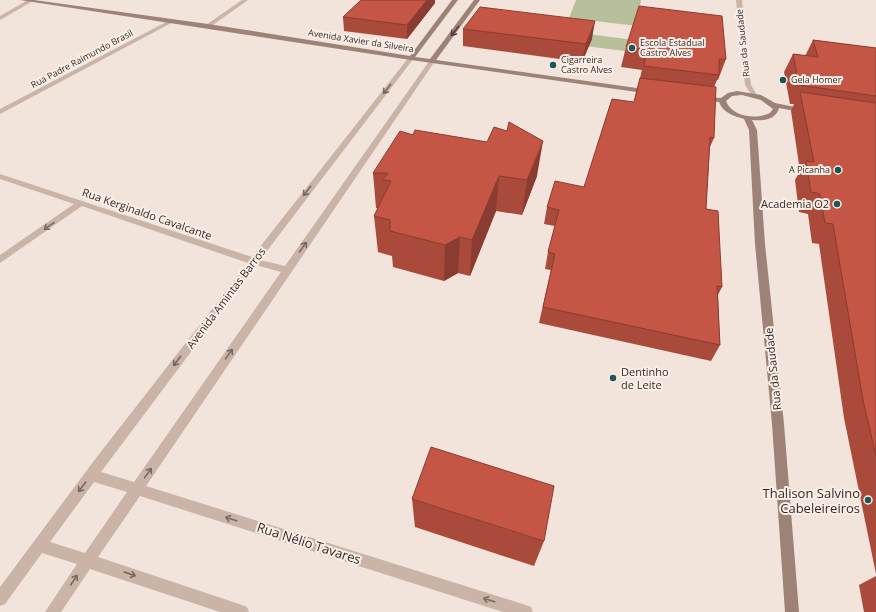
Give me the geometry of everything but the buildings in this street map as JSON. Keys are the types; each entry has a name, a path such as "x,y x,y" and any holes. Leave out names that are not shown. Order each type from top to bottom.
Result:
{"street":[{"path":"208,26 245,0"},
{"name":"Avenida Amintas Barros","path":"0,599 253,261 455,0"},
{"path":"52,612 87,559 432,61 477,0"},
{"name":"Rua da Saudade","path":"739,0 748,85 745,94"},
{"path":"0,18 28,1"},
{"name":"Avenida Xavier da Silveira","path":"28,1 208,26 411,58 657,93"},
{"name":"Rua Padre Raimundo Brasil","path":"0,112 172,21"},
{"name":"Rua da Saudade","path":"748,85 754,95"},
{"path":"775,113 776,110 773,105 768,101 754,95 730,94 722,100 696,98 725,108 752,121 771,116 775,113 796,110"},
{"path":"722,100 725,108"},
{"path":"773,105 814,112"},
{"name":"Rua da Saudade","path":"752,121 760,244 778,424 792,612"},
{"name":"Rua Kerginaldo Cavalcante","path":"0,176 253,261 288,270"},
{"path":"0,260 81,203"},
{"name":"Rua Nélio Tavares","path":"92,475 526,612"},
{"path":"40,545 87,559 242,612"}],"green space":[{"path":"576,0 641,0 637,26 569,18"},
{"path":"588,34 665,44 664,56 585,46"}],"place":[{"name":"Escola Estadual Castro Alves","path":"632,48"},
{"name":"Cigarreira Castro Alves","path":"553,65"},
{"name":"Gela Homer","path":"783,80"},
{"name":"A Picanha","path":"838,170"},
{"name":"Academia O2","path":"837,204"},
{"name":"Dentinho de Leite","path":"613,378"},
{"name":"Thalison Salvino Cabeleireiros","path":"868,500"}]}
